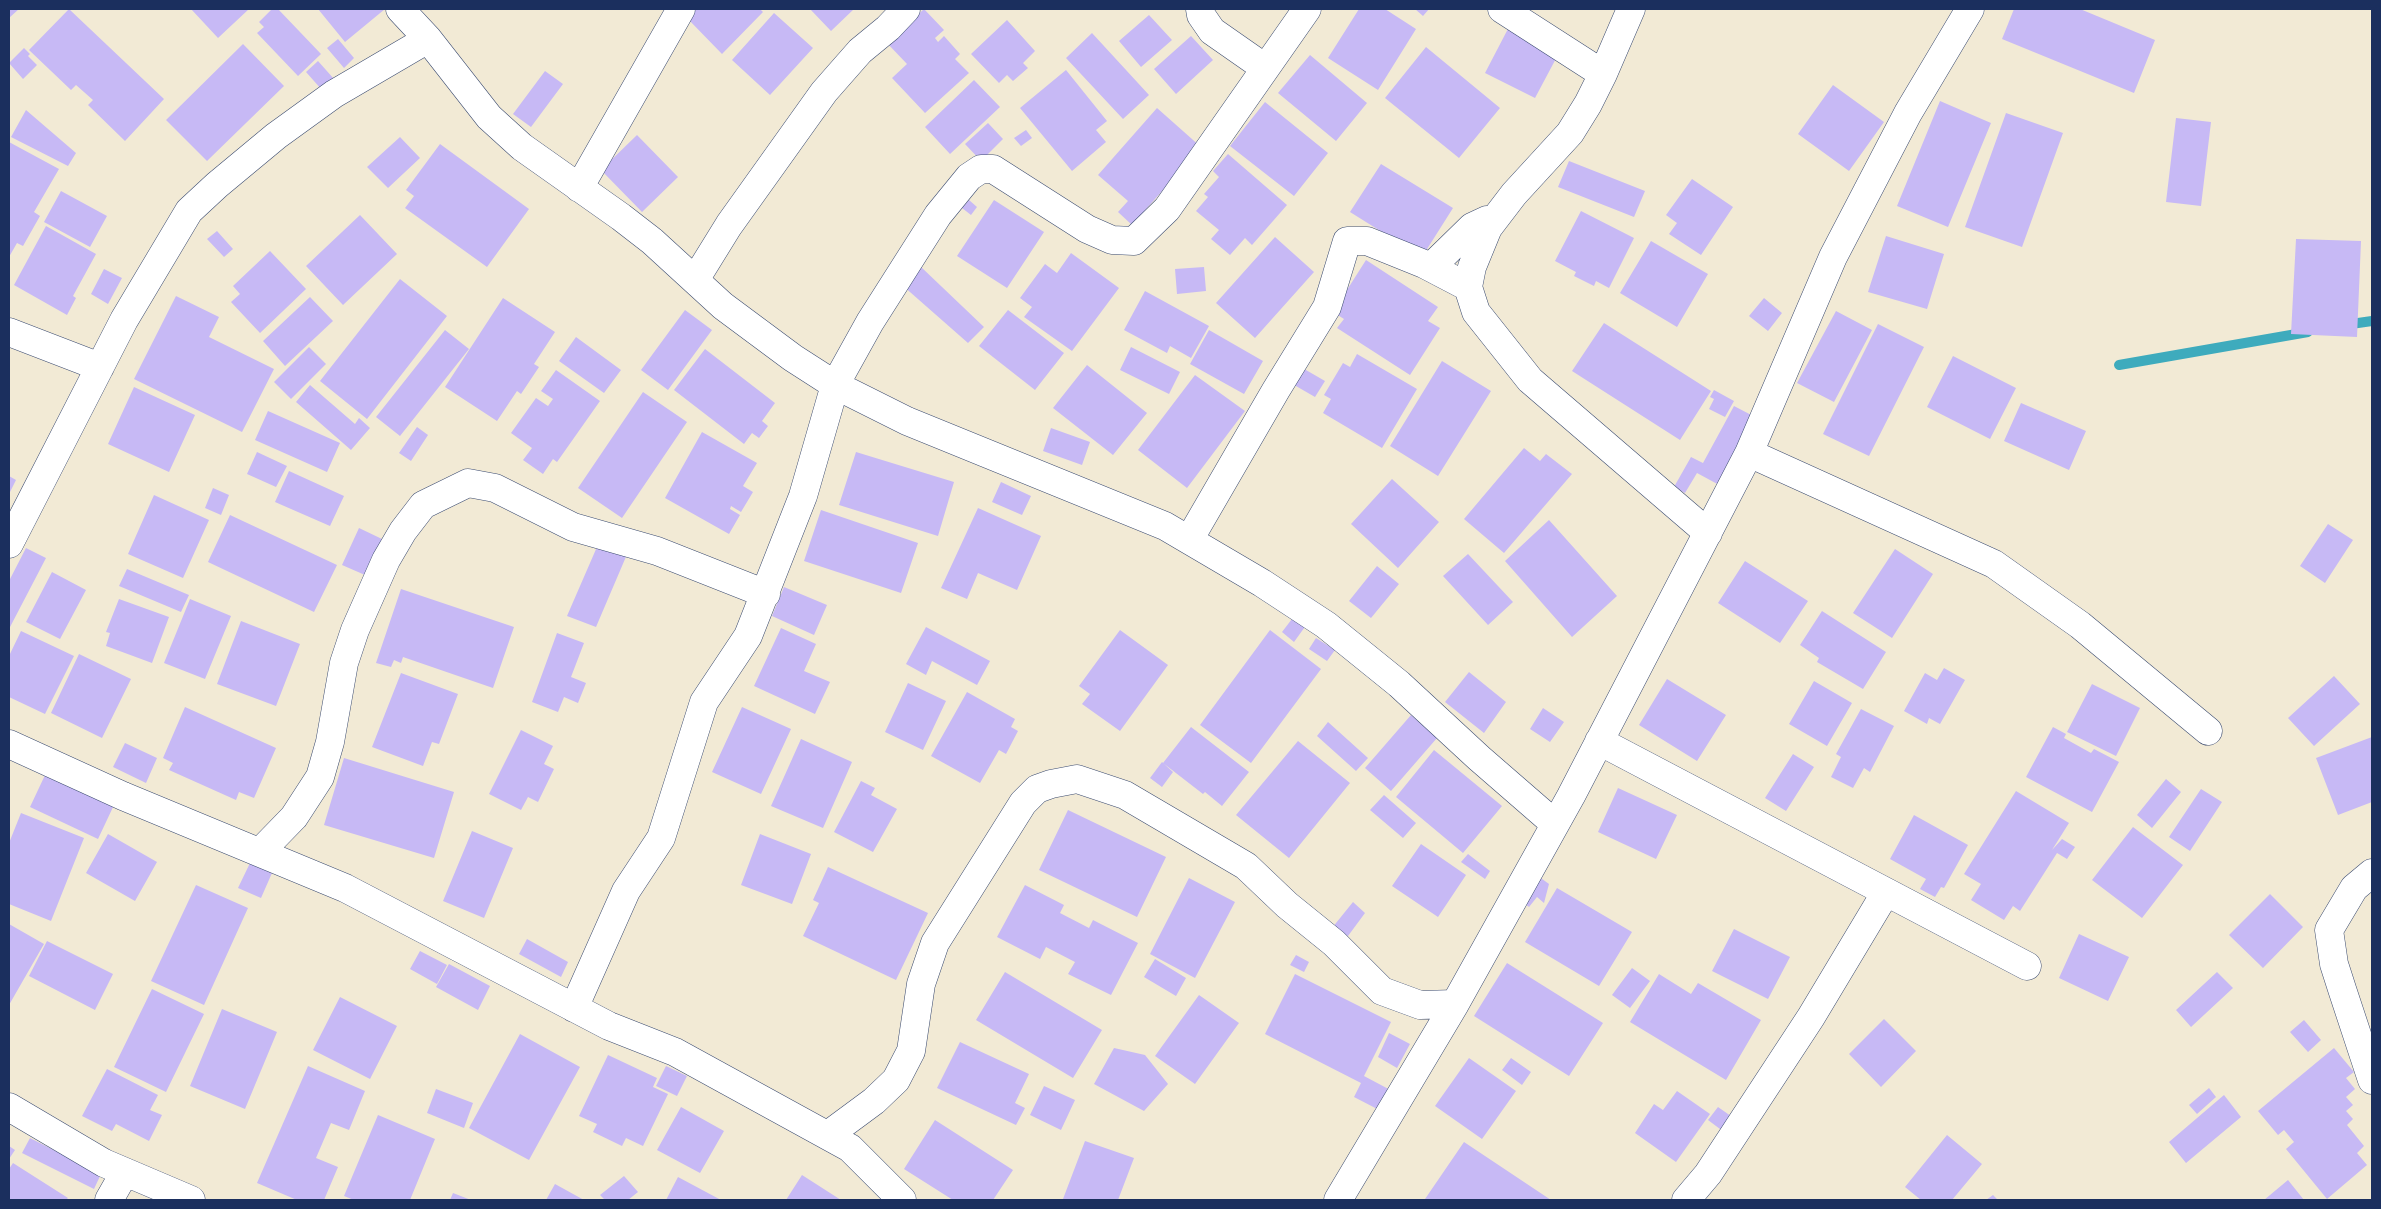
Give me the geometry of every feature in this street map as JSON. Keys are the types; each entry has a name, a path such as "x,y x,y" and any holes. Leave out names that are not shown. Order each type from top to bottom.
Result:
{"street":[{"path":"400,9 428,39 489,118 522,147 652,241 723,306 777,346 835,385 908,421 1165,526 1262,583 1326,625 1399,684 1479,758 1555,824"},
{"path":"580,188 681,9"},
{"path":"695,280 729,225 824,92 860,51 888,28 906,9"},
{"path":"1200,9 1201,15 1212,31 1265,68"},
{"path":"574,1008 626,892 661,838 704,702 748,636 766,594 803,496 835,385 870,322 938,215 969,177 981,169 993,169 1087,229 1112,240 1134,241 1167,209 1307,9"},
{"path":"1502,9 1603,74"},
{"path":"1631,9 1603,74 1588,104 1570,133 1514,194 1488,228 1472,267 1468,287 1476,312 1530,380 1708,533"},
{"path":"1338,1200 1455,1004 1555,824 1749,453 1833,256 1908,113 1970,9"},
{"path":"9,544 124,320 190,211 217,184 269,142 334,94 428,39"},
{"path":"1431,267 1472,227 1487,220 1493,222"},
{"path":"1189,540 1276,390 1327,307 1347,241 1367,241 1431,267 1468,287"},
{"path":"9,332 100,367"},
{"path":"1749,453 1994,564 2080,625 2208,731"},
{"path":"260,852 294,816 320,777 330,742 344,663 355,630 386,560 403,531 423,505 468,483 495,488 573,527 657,551 766,594"},
{"path":"1599,741 2027,966"},
{"path":"9,744 123,796 345,888 609,1026 675,1052 850,1148 902,1200"},
{"path":"828,1135 874,1101 896,1080 911,1051 921,984 935,943 1023,803 1037,788 1051,784 1077,779 1125,795 1246,866 1287,905 1334,943 1382,991 1420,1005 1455,1004"},
{"path":"2372,873 2354,888 2329,930 2334,964 2372,1080"},
{"path":"1686,1200 1708,1174 1806,1025 1886,892"},
{"path":"9,1107 104,1163 191,1200"},
{"path":"109,1200 125,1172"}],"building":[{"path":"9,9 19,9 9,18"},
{"path":"69,9 164,99 125,141 88,105 93,100 76,85 71,90 29,50"},
{"path":"191,9 249,9 218,38"},
{"path":"272,9 278,9 321,54 298,76 257,33 264,27 259,22"},
{"path":"318,9 385,9 345,42"},
{"path":"697,9 760,9 763,12 722,54 687,18"},
{"path":"810,9 854,9 831,31"},
{"path":"924,9 944,30 935,38 938,42 944,36 960,54 955,59 969,73 925,113 892,78 907,64 887,43"},
{"path":"1359,9 1385,9 1416,29 1378,90 1328,58"},
{"path":"1415,9 1429,9 1423,16"},
{"path":"2014,9 2080,9 2155,40 2134,93 2002,39"},
{"path":"774,13 813,48 770,95 732,60"},
{"path":"1149,15 1172,40 1141,67 1119,41"},
{"path":"1007,20 1035,51 1023,63 1028,68 1013,81 1007,75 999,83 971,54"},
{"path":"1510,25 1560,51 1535,98 1485,73"},
{"path":"1092,33 1149,95 1123,119 1066,58"},
{"path":"1191,36 1213,60 1176,94 1154,69"},
{"path":"338,39 354,58 344,68 327,48"},
{"path":"243,44 284,86 207,161 166,120"},
{"path":"1426,47 1500,108 1459,158 1385,98"},
{"path":"24,48 30,54 28,56 37,65 23,79 9,63"},
{"path":"1310,55 1367,103 1336,141 1278,93"},
{"path":"318,61 334,79 322,90 306,72"},
{"path":"1066,70 1107,121 1096,130 1106,142 1072,171 1020,108"},
{"path":"545,71 563,84 531,127 513,114"},
{"path":"974,80 1000,107 950,154 925,127"},
{"path":"1833,85 1884,122 1849,171 1798,134"},
{"path":"1940,101 1991,123 1948,227 1897,206"},
{"path":"1265,102 1328,153 1294,196 1230,146"},
{"path":"1157,108 1201,147 1132,225 1118,212 1128,201 1098,175"},
{"path":"26,110 76,153 68,166 11,137"},
{"path":"2006,113 2063,133 2022,247 1965,227"},
{"path":"2176,118 2211,122 2201,206 2166,202"},
{"path":"988,123 1003,139 981,161 965,144"},
{"path":"1026,130 1032,138 1021,146 1014,138"},
{"path":"637,135 678,177 642,212 601,170"},
{"path":"400,137 420,158 388,188 367,167"},
{"path":"9,142 59,169 34,212 40,216 23,246 17,243 9,257"},
{"path":"440,144 529,209 487,267 405,208 414,196 406,190"},
{"path":"1228,154 1287,205 1252,245 1245,238 1230,255 1211,239 1219,230 1196,211 1208,197 1204,194 1219,177 1213,171"},
{"path":"1569,161 1645,191 1634,217 1558,187"},
{"path":"1381,164 1453,208 1422,257 1350,212"},
{"path":"1692,179 1733,207 1701,255 1669,234 1677,223 1666,215"},
{"path":"61,191 107,216 90,247 44,222"},
{"path":"969,200 977,207 971,215 962,208"},
{"path":"994,200 1044,232 1007,288 957,256"},
{"path":"1581,211 1634,238 1609,288 1596,281 1594,286 1574,276 1576,272 1555,261"},
{"path":"360,215 397,254 343,305 306,266"},
{"path":"46,226 96,254 73,296 76,298 67,315 14,285"},
{"path":"217,231 233,249 224,257 207,239"},
{"path":"1886,236 1944,254 1927,309 1868,292"},
{"path":"1275,237 1314,272 1255,338 1216,303"},
{"path":"2296,239 2361,241 2357,337 2291,334"},
{"path":"1651,241 1708,274 1677,327 1620,293"},
{"path":"270,251 306,289 260,333 231,302 240,294 233,286"},
{"path":"1071,253 1119,288 1072,351 1024,317 1032,307 1020,298 1045,264 1057,273"},
{"path":"1366,260 1438,307 1428,321 1440,328 1410,375 1337,328 1344,319 1333,312"},
{"path":"920,266 984,327 968,343 902,285"},
{"path":"1204,267 1206,291 1177,294 1175,269"},
{"path":"104,269 122,278 108,304 91,294"},
{"path":"400,279 447,316 367,419 320,381"},
{"path":"1145,291 1209,326 1191,358 1170,346 1167,353 1124,330"},
{"path":"176,296 219,317 209,337 274,369 242,432 134,379"},
{"path":"310,297 333,321 285,366 263,341"},
{"path":"503,298 555,332 534,364 539,367 521,394 517,391 497,421 445,387"},
{"path":"1764,298 1782,313 1768,331 1749,316"},
{"path":"685,310 712,330 668,390 641,370"},
{"path":"1008,310 1064,353 1035,390 979,346"},
{"path":"1836,311 1872,330 1834,402 1797,383"},
{"path":"1604,323 1711,391 1680,440 1572,371"},
{"path":"1878,324 1924,347 1869,456 1823,434"},
{"path":"445,330 469,349 400,436 376,417"},
{"path":"1209,330 1263,361 1244,394 1190,364"},
{"path":"576,337 621,370 604,393 559,361"},
{"path":"309,347 326,364 291,399 274,382"},
{"path":"1131,347 1180,372 1169,394 1120,370"},
{"path":"705,349 775,403 762,421 768,426 759,438 752,433 744,444 674,390"},
{"path":"1357,354 1417,389 1382,448 1323,413 1331,399 1324,395 1343,363 1350,367"},
{"path":"1953,356 2016,388 1990,439 1927,407"},
{"path":"1442,361 1491,391 1438,476 1390,446"},
{"path":"1087,365 1147,413 1113,455 1053,408"},
{"path":"1299,366 1325,381 1315,397 1289,382"},
{"path":"556,370 600,401 557,462 553,459 543,474 523,460 532,448 511,433 536,398 548,406 553,399 541,391"},
{"path":"1195,375 1245,411 1187,488 1138,450"},
{"path":"310,385 355,424 359,418 370,428 351,450 296,402"},
{"path":"134,387 195,415 169,472 108,444"},
{"path":"1714,390 1734,401 1725,417 1709,409 1714,399 1710,397"},
{"path":"643,392 687,422 622,518 578,488"},
{"path":"2021,403 2086,431 2069,470 2004,441"},
{"path":"1734,406 1757,418 1721,486 1697,473 1685,493 1674,487 1691,457 1703,463"},
{"path":"268,411 340,443 327,472 255,440"},
{"path":"417,427 428,435 411,461 399,453"},
{"path":"1051,428 1090,442 1082,465 1043,451"},
{"path":"702,432 757,463 743,486 753,492 741,512 731,506 730,509 740,515 729,534 665,498"},
{"path":"1524,448 1540,461 1546,454 1572,474 1504,553 1464,519"},
{"path":"257,452 287,466 276,487 247,474"},
{"path":"856,452 954,482 938,536 839,505"},
{"path":"289,471 344,496 330,526 275,502"},
{"path":"9,476 16,480 9,494"},
{"path":"1392,479 1439,522 1398,568 1351,524"},
{"path":"1001,482 1031,496 1022,515 992,502"},
{"path":"213,488 229,495 221,515 205,508"},
{"path":"154,495 209,520 183,578 128,554"},
{"path":"978,508 1041,536 1017,590 978,573 967,599 941,588"},
{"path":"821,510 918,543 901,593 804,561"},
{"path":"230,515 337,565 314,612 208,562"},
{"path":"1549,520 1617,596 1572,637 1505,561"},
{"path":"2328,524 2353,540 2325,583 2300,566"},
{"path":"359,528 382,539 365,575 342,565"},
{"path":"600,540 628,552 596,627 567,616"},
{"path":"26,548 46,558 9,629 9,581"},
{"path":"1895,549 1933,574 1892,638 1853,613"},
{"path":"1468,554 1513,602 1488,625 1443,576"},
{"path":"1745,561 1808,601 1780,643 1718,603"},
{"path":"1377,566 1399,584 1371,618 1349,601"},
{"path":"127,569 189,595 181,612 119,586"},
{"path":"52,572 86,590 60,639 26,622"},
{"path":"784,587 827,605 814,635 772,616"},
{"path":"401,589 514,627 493,688 403,657 401,663 394,660 391,667 376,663"},
{"path":"119,599 169,617 152,663 106,646 110,633 106,632"},
{"path":"190,599 231,616 205,679 164,663"},
{"path":"1822,611 1886,652 1863,689 1817,662 1819,658 1800,645"},
{"path":"1295,615 1307,624 1294,642 1282,632"},
{"path":"241,621 300,644 276,706 217,684"},
{"path":"926,627 990,661 977,685 932,661 926,675 906,664"},
{"path":"781,628 816,644 804,671 830,682 815,714 754,686"},
{"path":"1120,630 1168,665 1120,731 1082,704 1090,694 1079,686"},
{"path":"1270,630 1321,669 1251,763 1200,725"},
{"path":"21,631 74,656 45,714 9,697 9,656"},
{"path":"557,633 584,643 571,677 586,683 578,703 564,697 558,712 532,702"},
{"path":"1316,638 1335,650 1327,661 1309,649"},
{"path":"79,654 131,679 102,738 51,713"},
{"path":"1944,668 1965,680 1940,724 1929,718 1927,724 1904,711 1925,673 1937,680"},
{"path":"1469,672 1506,702 1484,733 1445,702"},
{"path":"401,673 458,694 439,744 432,742 423,766 372,747"},
{"path":"2334,676 2360,704 2314,746 2288,718"},
{"path":"1667,679 1726,715 1697,761 1639,725"},
{"path":"1814,681 1852,703 1827,746 1789,724"},
{"path":"908,683 946,701 923,750 885,732"},
{"path":"2092,684 2140,708 2116,756 2067,732"},
{"path":"967,692 1015,719 1011,727 1018,731 1006,754 999,750 980,783 931,756"},
{"path":"185,707 276,748 254,798 239,792 236,800 169,770 173,763 163,758"},
{"path":"742,707 791,729 761,794 712,772"},
{"path":"1543,708 1564,722 1550,742 1530,729"},
{"path":"1861,709 1894,726 1870,772 1864,768 1853,788 1831,777 1841,757 1836,754"},
{"path":"1411,715 1437,738 1391,791 1365,768"},
{"path":"1328,722 1368,758 1356,771 1317,736"},
{"path":"1191,727 1249,772 1222,806 1163,763"},
{"path":"2053,727 2066,734 2064,738 2091,753 2094,749 2119,762 2092,812 2026,777"},
{"path":"521,730 553,746 544,764 554,769 538,802 528,797 521,810 489,794"},
{"path":"2372,737 2372,802 2338,815 2316,758"},
{"path":"801,739 852,762 823,828 771,806"},
{"path":"1298,741 1350,783 1289,858 1236,815"},
{"path":"125,743 157,758 146,783 113,767"},
{"path":"1434,750 1502,806 1463,853 1396,797"},
{"path":"1793,754 1814,767 1786,811 1765,798"},
{"path":"344,758 454,792 434,858 324,825"},
{"path":"1162,762 1173,772 1162,787 1150,778"},
{"path":"46,773 114,805 98,839 30,807"},
{"path":"2166,779 2181,792 2152,828 2137,815"},
{"path":"861,781 875,788 871,795 897,809 873,852 834,832"},
{"path":"1618,788 1677,815 1656,859 1598,832"},
{"path":"2201,789 2222,802 2190,851 2169,837"},
{"path":"2016,791 2069,823 2052,850 2062,839 2075,847 2067,859 2057,853 2020,911 2013,906 2004,920 1971,900 1981,884 1964,874"},
{"path":"1384,795 1416,823 1403,838 1370,810"},
{"path":"1068,810 1166,857 1137,917 1039,870"},
{"path":"21,813 84,838 51,921 9,904 9,843"},
{"path":"1914,815 1968,845 1944,888 1941,887 1935,897 1920,889 1926,879 1890,859"},
{"path":"2133,827 2183,865 2142,918 2092,880"},
{"path":"472,831 513,848 484,918 443,901"},
{"path":"108,834 157,862 135,901 86,873"},
{"path":"760,834 811,854 792,904 741,885"},
{"path":"1421,844 1466,875 1438,917 1392,886"},
{"path":"1468,854 1490,871 1485,879 1461,862"},
{"path":"250,863 272,873 261,898 238,888"},
{"path":"828,867 928,913 896,980 803,936 819,903 813,900"},
{"path":"1538,876 1549,884 1544,903 1537,897 1529,907 1519,899"},
{"path":"1189,878 1235,902 1195,978 1150,954"},
{"path":"196,885 248,908 204,1005 151,981"},
{"path":"1025,885 1064,905 1060,913 1089,928 1093,920 1138,943 1111,995 1068,974 1075,962 1046,947 1040,959 997,937"},
{"path":"1557,888 1632,932 1599,986 1525,942"},
{"path":"2270,894 2303,927 2263,968 2229,935"},
{"path":"1353,902 1365,913 1348,936 1343,937 1332,928"},
{"path":"9,924 44,944 9,1005"},
{"path":"1734,929 1790,957 1768,999 1712,971"},
{"path":"2079,934 2129,957 2108,1001 2059,978"},
{"path":"527,939 568,962 561,977 519,954"},
{"path":"47,941 113,974 95,1010 29,976"},
{"path":"420,951 447,965 437,984 410,969"},
{"path":"1296,955 1309,962 1304,972 1290,965"},
{"path":"1155,959 1186,978 1176,996 1144,977"},
{"path":"1507,963 1603,1023 1569,1076 1474,1016"},
{"path":"449,964 490,986 478,1010 436,987"},
{"path":"1632,968 1650,981 1630,1008 1612,995"},
{"path":"1005,972 1102,1030 1073,1078 976,1020"},
{"path":"2217,972 2233,988 2191,1027 2176,1010"},
{"path":"1295,974 1391,1022 1364,1076 1396,1093 1385,1113 1354,1097 1361,1083 1265,1034"},
{"path":"1659,974 1691,994 1698,983 1761,1020 1726,1080 1630,1022"},
{"path":"152,989 204,1014 166,1092 114,1067"},
{"path":"1199,995 1239,1023 1195,1084 1155,1056"},
{"path":"340,997 397,1026 370,1079 313,1050"},
{"path":"222,1009 277,1032 245,1109 190,1086"},
{"path":"1884,1019 1916,1051 1881,1087 1849,1054"},
{"path":"2304,1020 2321,1040 2308,1052 2290,1032"},
{"path":"1389,1033 1410,1044 1397,1068 1378,1057"},
{"path":"520,1034 580,1067 529,1160 469,1128"},
{"path":"960,1042 1029,1074 1015,1103 1025,1108 1016,1125 937,1088"},
{"path":"1114,1048 1145,1055 1168,1084 1144,1111 1094,1084"},
{"path":"2334,1048 2354,1072 2346,1078 2355,1089 2346,1097 2353,1105 2346,1111 2353,1119 2347,1125 2364,1146 2357,1153 2367,1165 2327,1199 2286,1149 2294,1142 2284,1130 2278,1135 2258,1111"},
{"path":"608,1055 657,1078 653,1087 668,1094 643,1146 626,1138 622,1146 593,1132 597,1124 579,1116"},
{"path":"1469,1058 1516,1091 1482,1139 1435,1106"},
{"path":"1511,1058 1531,1072 1522,1085 1502,1070"},
{"path":"308,1066 365,1091 349,1130 331,1123 316,1158 338,1167 324,1200 297,1200 257,1183"},
{"path":"666,1066 687,1076 677,1096 656,1086"},
{"path":"107,1069 158,1095 150,1110 162,1115 149,1141 116,1124 112,1131 82,1116"},
{"path":"1044,1086 1075,1100 1061,1130 1030,1115"},
{"path":"2209,1088 2216,1097 2197,1114 2189,1105"},
{"path":"436,1089 473,1103 464,1128 427,1113"},
{"path":"1677,1091 1710,1114 1676,1162 1635,1133 1654,1104 1663,1110"},
{"path":"2224,1095 2241,1117 2186,1163 2169,1142"},
{"path":"681,1107 724,1131 700,1173 657,1150"},
{"path":"1718,1107 1738,1121 1728,1135 1708,1120"},
{"path":"378,1115 435,1139 410,1200 354,1200 344,1196"},
{"path":"935,1120 1013,1170 993,1200 953,1200 904,1169"},
{"path":"1947,1135 1982,1164 1952,1200 1921,1200 1905,1187"},
{"path":"30,1138 101,1174 94,1189 22,1153"},
{"path":"1085,1141 1134,1158 1118,1200 1063,1199"},
{"path":"1464,1142 1551,1200 1425,1199"},
{"path":"9,1146 15,1150 9,1159"},
{"path":"13,1163 68,1198 66,1200 9,1200 9,1169"},
{"path":"802,1175 841,1200 786,1200"},
{"path":"624,1176 638,1192 628,1200 605,1200 600,1195"},
{"path":"678,1177 721,1200 666,1200"},
{"path":"2288,1180 2304,1200 2264,1200"},
{"path":"555,1184 584,1200 546,1200"},
{"path":"453,1193 471,1200 450,1200"},
{"path":"1993,1195 1998,1200 1986,1200"}],"waterway":[{"path":"2344,325 2372,321"},
{"path":"2119,365 2308,332"}]}
